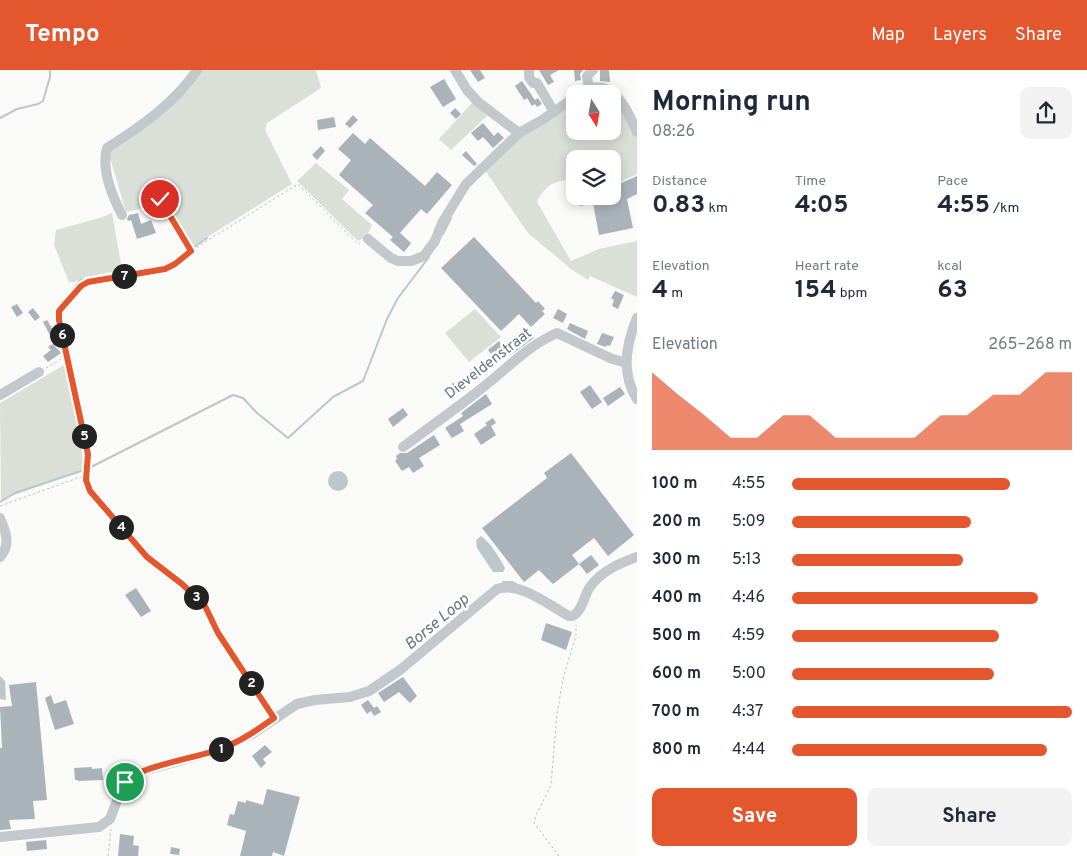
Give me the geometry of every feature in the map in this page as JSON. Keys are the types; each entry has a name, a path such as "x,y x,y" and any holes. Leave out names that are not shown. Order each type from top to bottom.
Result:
{"street":[{"path":"122,216 113,196 106,168 107,148 138,128 160,110 197,70"},
{"path":"455,70 472,96 519,133"},
{"path":"530,70 529,78 537,83 554,112"},
{"path":"588,85 587,76 593,70"},
{"path":"621,101 637,132"},
{"path":"368,239 391,258 398,261 411,261 424,256 435,241 442,223 466,184 519,133 566,103"},
{"path":"637,318 630,337 626,362 637,399"},
{"name":"Dieveldenstraat","path":"403,446 479,391 510,363 557,333 610,358 626,362"},
{"path":"0,395 39,372"},
{"path":"0,518 7,543 5,551 0,557"},
{"path":"0,837 99,827 108,822 113,814 122,787 132,776 143,771 222,749 252,734 297,704 315,700 350,697 369,691 400,670 492,592 503,587 522,590 569,616 574,616 594,582 615,566 637,557"}],"path":[{"path":"274,718 218,633 205,606 176,579 147,557 90,491 87,485 88,454 59,320 59,311 81,286 88,282 165,269 175,264 191,251 298,184 358,244 368,239"},
{"path":"160,199 191,251"},
{"path":"39,372 67,356"},
{"path":"0,506 87,475"},
{"path":"559,856 534,823 551,785 557,714 563,679 577,628 574,616"},
{"path":"108,822 111,830 108,856"}],"shaded area":[{"path":"197,70 316,70 321,88 267,123 265,130 292,184 188,249 159,201 126,212 108,151 162,109"},
{"path":"472,103 488,115 451,150 439,139"},
{"path":"566,105 566,140 621,140 621,109 637,134 637,174 621,181 621,150 566,150 566,180 552,184 544,190 537,202 571,261 599,249 637,241 637,297 590,276 588,280 571,269 528,233 484,169 520,137"},
{"path":"316,163 349,190 342,199 372,225 367,236 358,241 297,181"},
{"path":"112,213 122,270 69,282 54,245 56,230"},
{"path":"475,309 501,337 469,362 445,333"},
{"path":"71,361 84,469 1,500 0,403"},
{"path":"338,471 345,474 348,481 345,488 338,491 331,488 328,481 331,474"},
{"path":"481,536 488,542 505,568 503,572 493,572 477,548 476,540"},
{"path":"0,676 5,681 6,700 0,699"}],"building":[{"path":"470,70 480,70 485,78 478,82"},
{"path":"539,70 559,70 550,75 554,82 548,85"},
{"path":"574,70 583,70 580,74 581,80 575,81"},
{"path":"600,70 609,70 610,82 600,81"},
{"path":"444,79 456,99 443,107 430,87"},
{"path":"522,81 535,100 538,98 542,104 537,107 535,104 532,106 527,98 524,100 515,86"},
{"path":"455,108 461,114 456,119 450,113"},
{"path":"353,115 358,120 350,128 345,124"},
{"path":"334,117 336,127 318,130 317,120"},
{"path":"483,123 494,136 498,132 504,138 493,148 483,137 478,141 471,133"},
{"path":"353,133 365,144 370,138 425,186 437,172 452,185 427,214 421,209 400,233 411,243 404,252 390,240 393,237 365,213 373,205 339,175 351,160 338,149"},
{"path":"321,146 325,151 317,160 312,155"},
{"path":"466,151 477,164 474,166 462,155"},
{"path":"637,176 637,194 627,199 633,228 599,235 593,205 621,205 621,183"},
{"path":"138,213 141,224 151,220 156,233 137,239 131,220 128,221 127,219 129,215"},
{"path":"474,237 536,303 538,301 545,309 542,311 545,314 531,327 519,314 501,331 441,268"},
{"path":"615,291 624,295 618,309 612,306 614,300 611,298"},
{"path":"17,304 23,313 17,317 11,307"},
{"path":"33,308 40,317 35,321 28,312"},
{"path":"558,309 567,314 563,323 553,318"},
{"path":"47,320 58,338 53,341 43,322"},
{"path":"570,323 588,331 585,339 567,329"},
{"path":"528,329 534,338 511,355 509,352 521,343 519,340 522,338 520,335"},
{"path":"602,333 614,337 610,346 607,345 606,347 597,344"},
{"path":"499,341 505,349 494,358 488,350"},
{"path":"53,344 61,353 48,362 43,356 51,350 48,347"},
{"path":"590,385 602,402 592,409 580,392"},
{"path":"620,387 625,394 608,406 603,398"},
{"path":"486,394 492,404 460,424 464,431 452,438 445,428 463,416 461,413"},
{"path":"403,408 408,415 393,427 388,419"},
{"path":"493,418 496,423 491,426 496,435 481,445 474,434"},
{"path":"434,435 440,445 419,458 424,466 413,473 409,467 402,471 395,461 397,459 396,456 400,453 407,453"},
{"path":"571,453 634,535 608,556 594,538 572,555 579,564 553,584 539,570 524,582 482,528 547,478 544,473"},
{"path":"591,555 599,565 587,574 579,564"},
{"path":"136,588 151,611 141,617 125,595"},
{"path":"546,623 572,632 566,650 541,640"},
{"path":"403,677 417,696 410,703 399,692 384,702 378,693"},
{"path":"36,682 47,800 33,801 35,819 9,820 11,829 0,830 0,748 2,748 0,707 12,706 9,685"},
{"path":"51,695 54,704 66,700 74,724 55,730 45,698"},
{"path":"368,700 374,708 377,706 381,712 374,716 371,711 367,714 361,705"},
{"path":"265,745 272,752 263,759 266,763 261,768 252,756"},
{"path":"92,767 92,769 102,768 103,780 75,780 74,768"},
{"path":"267,789 300,797 284,856 273,852 272,856 240,856 246,831 227,825 230,814 234,815 238,801 246,803 246,800 263,805"},
{"path":"120,834 134,836 133,845 139,846 138,856 118,856"},
{"path":"46,840 47,849 27,851 26,842"},
{"path":"171,847 180,849 179,855 170,854"}],"waterway":[{"path":"0,118 17,109 43,101 50,77 50,70"},
{"path":"443,234 451,218"},
{"path":"72,290 80,280 165,265 207,238"},
{"path":"91,467 233,395 243,398 257,413 288,438 333,397 363,381 387,319 398,298 429,257"},
{"path":"0,502 15,493 84,470"},
{"name":"Borse Loop","path":"503,582 516,584"}],"route":[{"path":"125,782 137,773 196,757 231,744 252,734 274,718 218,633 205,606 182,584 161,570 147,557 102,506 87,485 88,454 59,320 59,311 62,305 81,286 88,282 165,269 175,264 191,251 160,199"}]}
